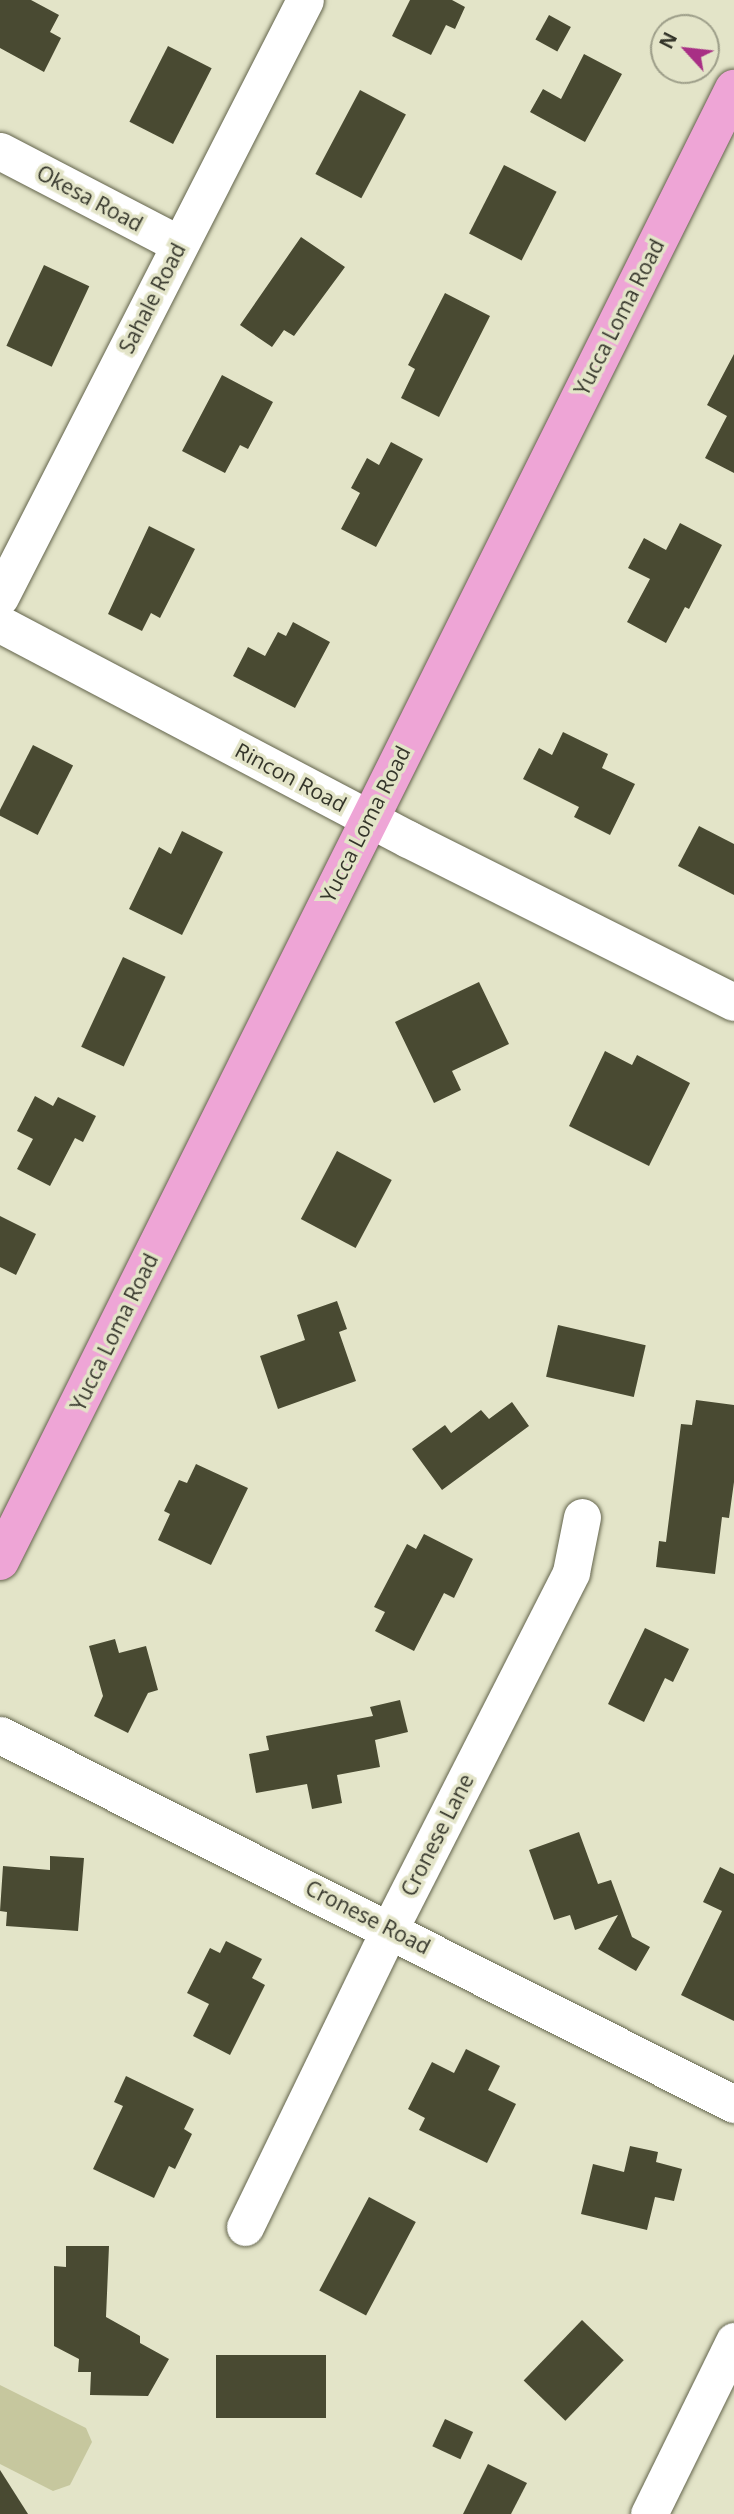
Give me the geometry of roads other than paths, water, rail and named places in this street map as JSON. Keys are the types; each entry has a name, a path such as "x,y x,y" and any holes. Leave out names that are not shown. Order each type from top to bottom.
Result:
{"main road":[{"name":"Yucca Loma Road","path":"0,1561 368,818 734,89"}],"street":[{"name":"Sahale Road","path":"0,597 305,0"},
{"name":"Okesa Road","path":"0,151 179,244"},
{"name":"Rincon Road","path":"0,624 368,818 734,1002"},
{"name":"Cronese Lane","path":"245,2227 390,1928 571,1572 582,1517"},
{"name":"Cronese Road","path":"0,1735 390,1928 734,2104"},
{"path":"649,2514 734,2341"}]}
